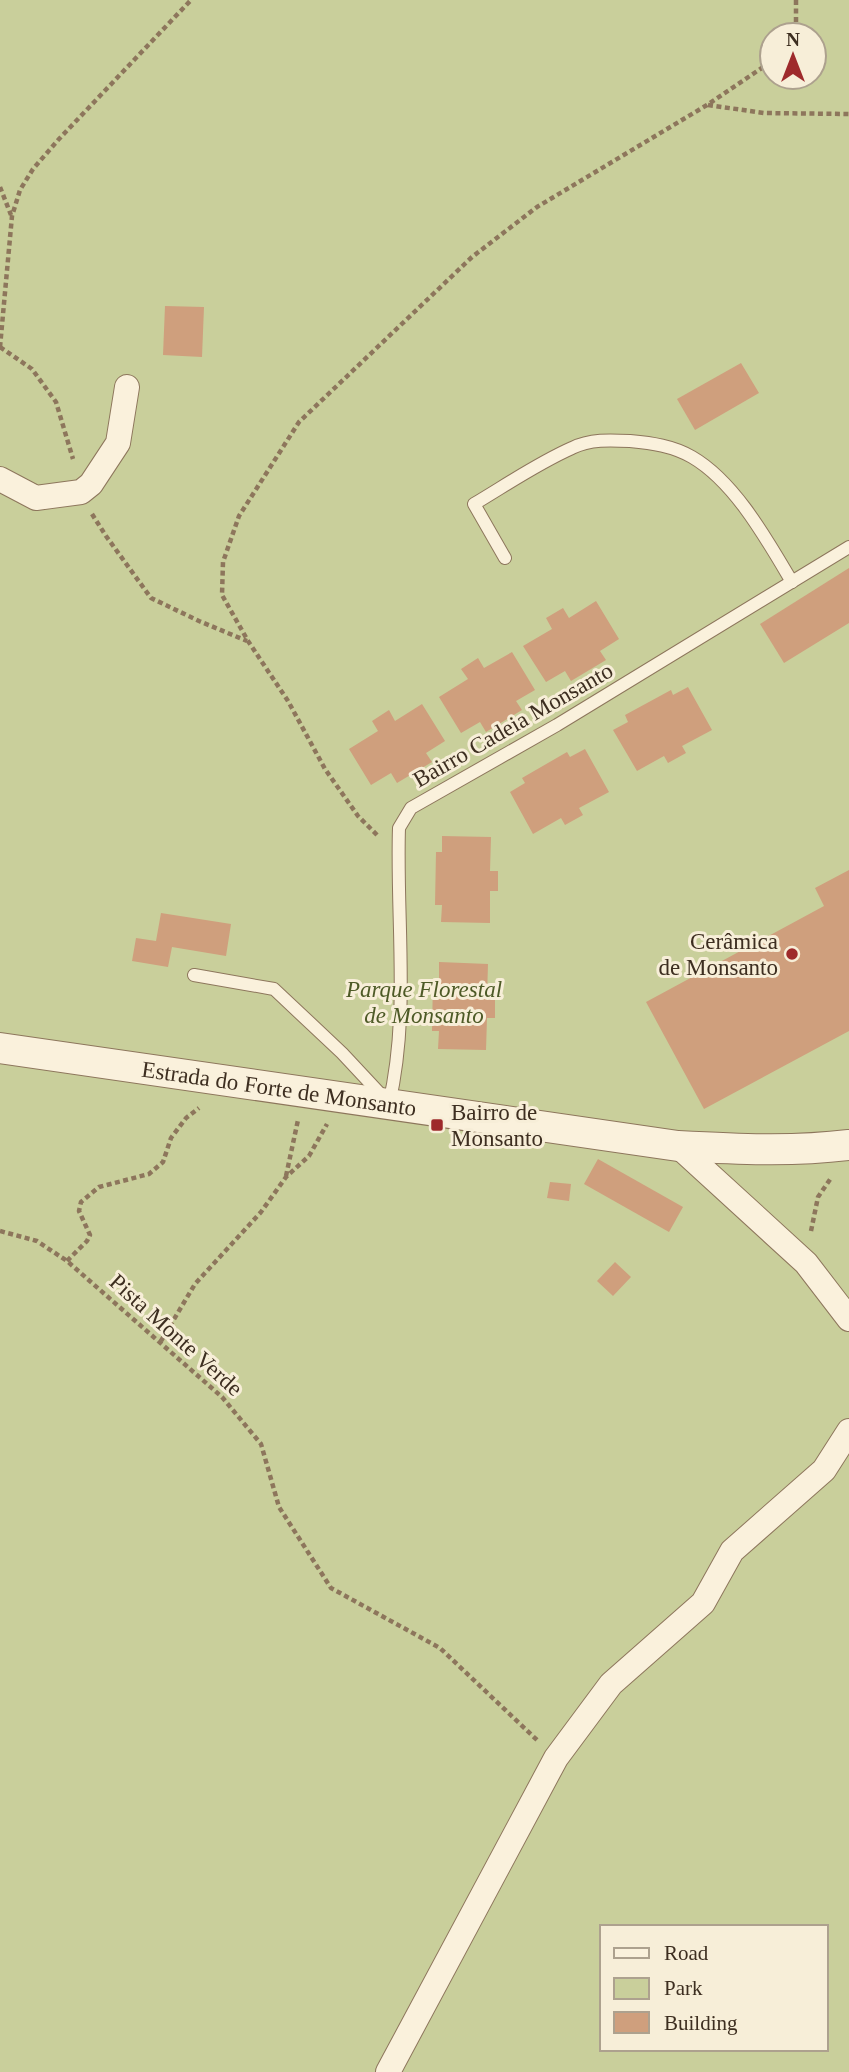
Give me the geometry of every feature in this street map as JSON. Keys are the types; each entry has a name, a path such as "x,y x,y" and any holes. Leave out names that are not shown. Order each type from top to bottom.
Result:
{"street":[{"path":"0,480 36,498 81,492 91,484 118,443 127,387"},
{"name":"Estrada do Forte de Monsanto","path":"0,1048 678,1146 752,1150 817,1149 849,1145"},
{"path":"678,1146 806,1263 849,1319"},
{"path":"388,2072 556,1758 611,1684 703,1603 732,1551 824,1470 849,1431"}],"lane":[{"path":"505,558 474,504 573,447 596,440 656,443 693,457 710,470 759,527 792,582"},
{"name":"Bairro Cadeia Monsanto","path":"389,1104 397,1073 399,1034 398,828 411,808 557,724 849,547"},
{"path":"194,975 274,989 342,1053 389,1104"}],"path":[{"path":"191,0 159,31 33,169 20,190 12,216 0,347 32,369 56,402 81,492 106,536 151,598 248,641"},
{"path":"796,0 796,21"},
{"path":"398,855 358,816 325,769 288,701 248,641 222,595 223,562 239,516 299,422 472,257 537,207 707,105 758,70"},
{"path":"707,105 764,113 849,114"},
{"path":"0,187 12,216"},
{"path":"286,1177 304,1091"},
{"path":"160,1341 195,1284 261,1212 286,1177 309,1156 342,1096"},
{"path":"67,1261 90,1235 79,1210 81,1202 99,1187 149,1174 163,1162 171,1138 186,1118 207,1102"},
{"path":"806,1263 818,1197 832,1177"},
{"name":"Pista Monte Verde","path":"0,1231 37,1241 67,1261 222,1397 261,1444 279,1507 331,1588 440,1648 556,1758"}],"green space":[{"name":"Parque Florestal de Monsanto","path":"0,0 849,0 849,2072 0,2072"}],"building":[{"path":"165,306 204,307 202,357 163,355"},
{"path":"741,363 759,393 695,430 677,399"},
{"path":"849,568 849,623 784,663 760,624"},
{"path":"596,601 619,639 600,651 606,660 571,681 565,671 546,682 523,646 552,629 546,618 563,608 569,618"},
{"path":"512,652 535,690 516,701 522,710 486,732 480,722 461,733 439,697 468,679 461,669 478,658 484,668"},
{"path":"688,687 712,730 682,746 686,753 668,763 664,756 637,771 613,730 628,722 625,715 671,690 673,695"},
{"path":"422,704 445,741 426,753 432,762 397,783 391,773 371,785 349,749 378,731 372,721 389,710 395,721"},
{"path":"585,749 609,792 579,808 583,815 565,825 561,818 533,834 510,792 525,783 522,778 567,752 570,757"},
{"path":"442,836 491,837 490,871 498,871 498,891 490,891 490,923 441,922 442,905 435,905 436,852 442,852"},
{"name":"Cerâmica de Monsanto","path":"849,870 849,1031 704,1109 646,1002 824,906 815,888"},
{"path":"161,913 231,924 226,956 172,947 168,967 132,961 136,938 156,941"},
{"path":"439,962 488,964 487,997 495,998 495,1018 487,1018 486,1050 438,1049 439,1031 432,1031 433,979 439,979"},
{"path":"598,1159 683,1207 669,1232 584,1184"},
{"path":"550,1182 571,1184 569,1201 547,1198"},
{"path":"615,1262 631,1277 613,1296 597,1281"}],"place":[{"name":"Cerâmica de Monsanto","path":"792,954"},
{"name":"Bairro de Monsanto","path":"437,1125"}]}
